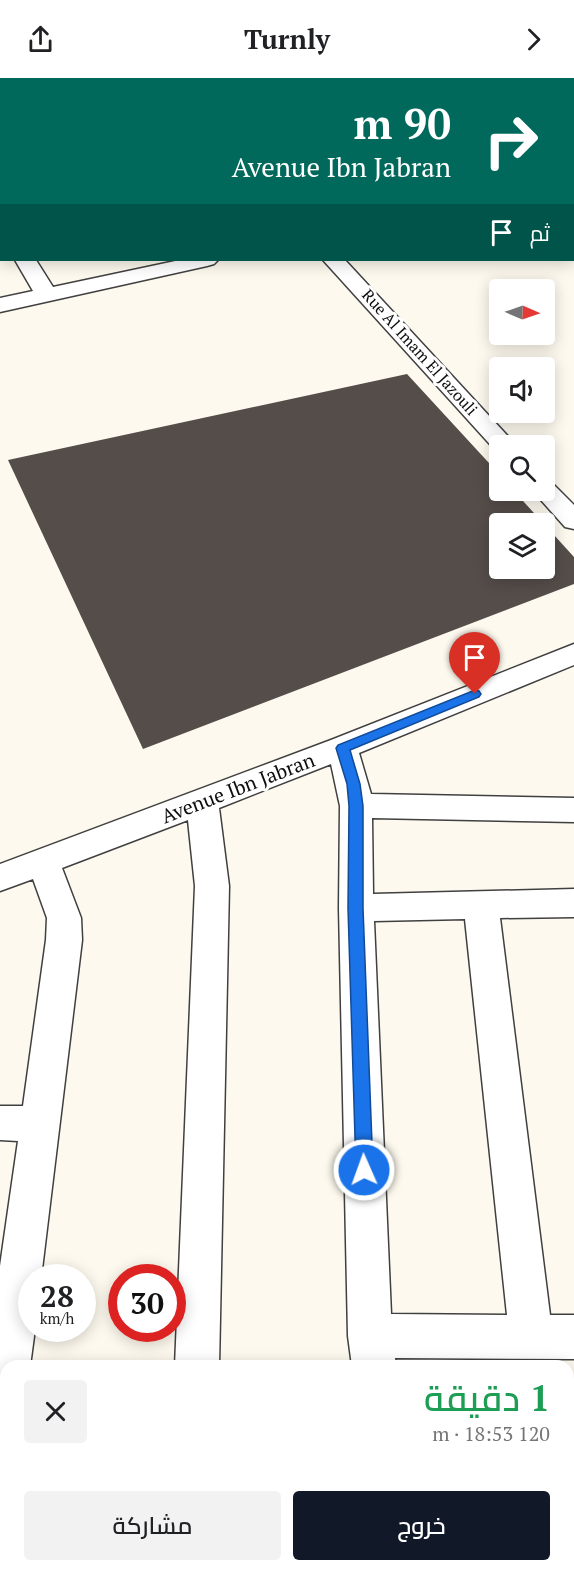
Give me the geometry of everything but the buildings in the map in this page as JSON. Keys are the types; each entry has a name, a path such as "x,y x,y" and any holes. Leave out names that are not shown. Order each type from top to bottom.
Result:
{"street":[{"path":"27,261 47,296"},
{"path":"0,305 203,261"},
{"name":"Rue Al Imam El Jazouli","path":"335,261 495,435"},
{"path":"555,501 574,521"},
{"name":"Avenue Ibn Jabran","path":"0,878 570,659"},
{"path":"342,748 353,784 356,806 356,908 370,1357 531,1337 574,1337"},
{"path":"197,1360 212,886 202,802"},
{"path":"356,806 574,810"},
{"path":"9,1360 64,940 64,918 43,861"},
{"path":"356,908 574,903"},
{"path":"481,905 531,1337"},
{"path":"0,1123 40,1124"}],"route":[{"path":"364,1170 356,908 356,806 353,784 342,748 475,694"}]}
